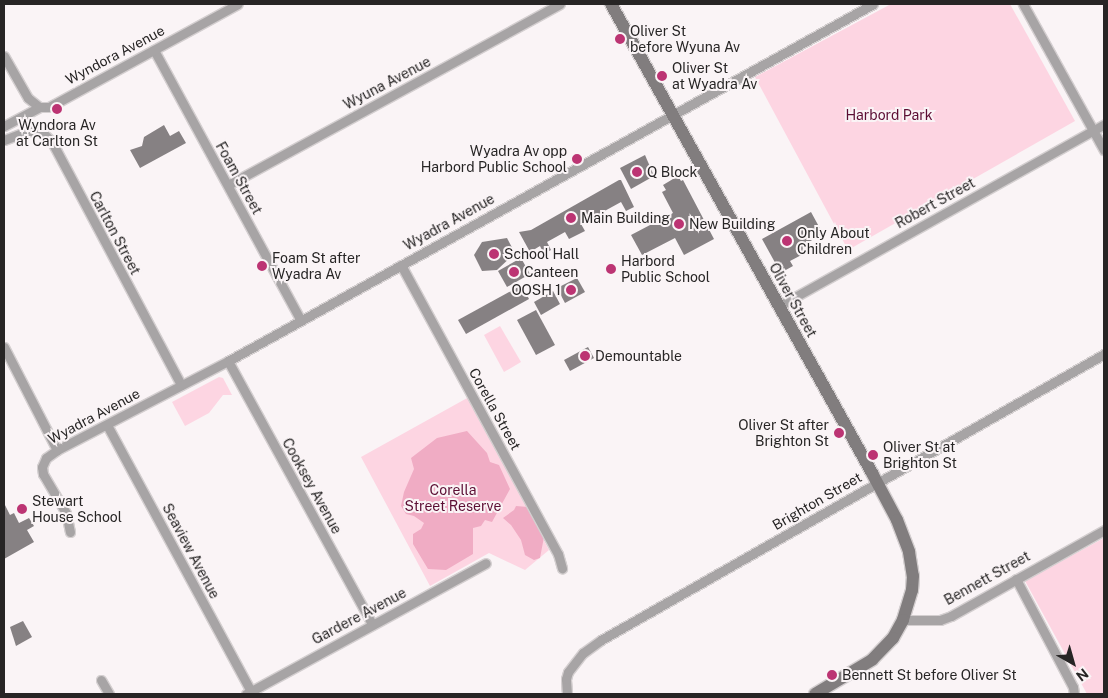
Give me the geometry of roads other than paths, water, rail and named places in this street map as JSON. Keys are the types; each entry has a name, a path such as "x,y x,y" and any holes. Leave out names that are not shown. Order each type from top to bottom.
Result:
{"main road":[{"name":"Oliver Street","path":"611,4 877,482 906,540 910,558 912,590 903,620"},
{"path":"815,694 872,660 893,638 903,620"}],"street":[{"name":"Wyndora Avenue","path":"4,126 40,107 49,107 238,4"},
{"name":"Wyuna Avenue","path":"228,185 560,4"},
{"name":"Wyadra Avenue","path":"70,532 66,513 42,467 46,458 57,450 228,360 873,4"},
{"path":"1023,4 1104,150"},
{"name":"Foam Street","path":"154,50 300,319"},
{"path":"4,56 28,98 40,107"},
{"name":"Robert Street","path":"779,306 1104,124"},
{"name":"Carlton Street","path":"4,140 28,132 42,132 52,142 181,385"},
{"name":"Corella Street","path":"401,265 558,554 562,568"},
{"path":"4,347 57,450"},
{"name":"Brighton Street","path":"564,693 568,672 583,653 601,640 1104,354"},
{"name":"Cooksey Avenue","path":"228,360 372,624"},
{"name":"Seaview Avenue","path":"107,425 248,692"},
{"name":"Bennett Street","path":"903,620 940,620 1104,530"},
{"name":"Gardere Avenue","path":"248,692 486,564"},
{"path":"1016,579 1073,687 1074,694"},
{"path":"101,680 109,694"}],"place":[{"name":"Oliver St before Wyuna Av","path":"620,39"},
{"name":"Oliver St at Wyadra Av","path":"662,76"},
{"name":"Wyndora Av at Carlton St","path":"57,109"},
{"name":"Wyadra Av opp Harbord Public School","path":"577,159"},
{"name":"Q Block","path":"637,172"},
{"name":"Main Building","path":"571,218"},
{"name":"New Building","path":"679,224"},
{"name":"Only About Children","path":"787,241"},
{"name":"School Hall","path":"494,254"},
{"name":"Foam St after Wyadra Av","path":"262,266"},
{"name":"Harbord Public School","path":"611,269"},
{"name":"Canteen","path":"514,272"},
{"name":"OOSH 1","path":"571,290"},
{"name":"Demountable","path":"585,356"},
{"name":"Oliver St after Brighton St","path":"839,433"},
{"name":"Oliver St at Brighton St","path":"873,455"},
{"name":"Stewart House School","path":"22,509"},
{"name":"Bennett St before Oliver St","path":"832,675"}],"park label":[{"name":"Harbord Park","path":"889,115"},
{"name":"Corella Street Reserve","path":"453,498"}]}
